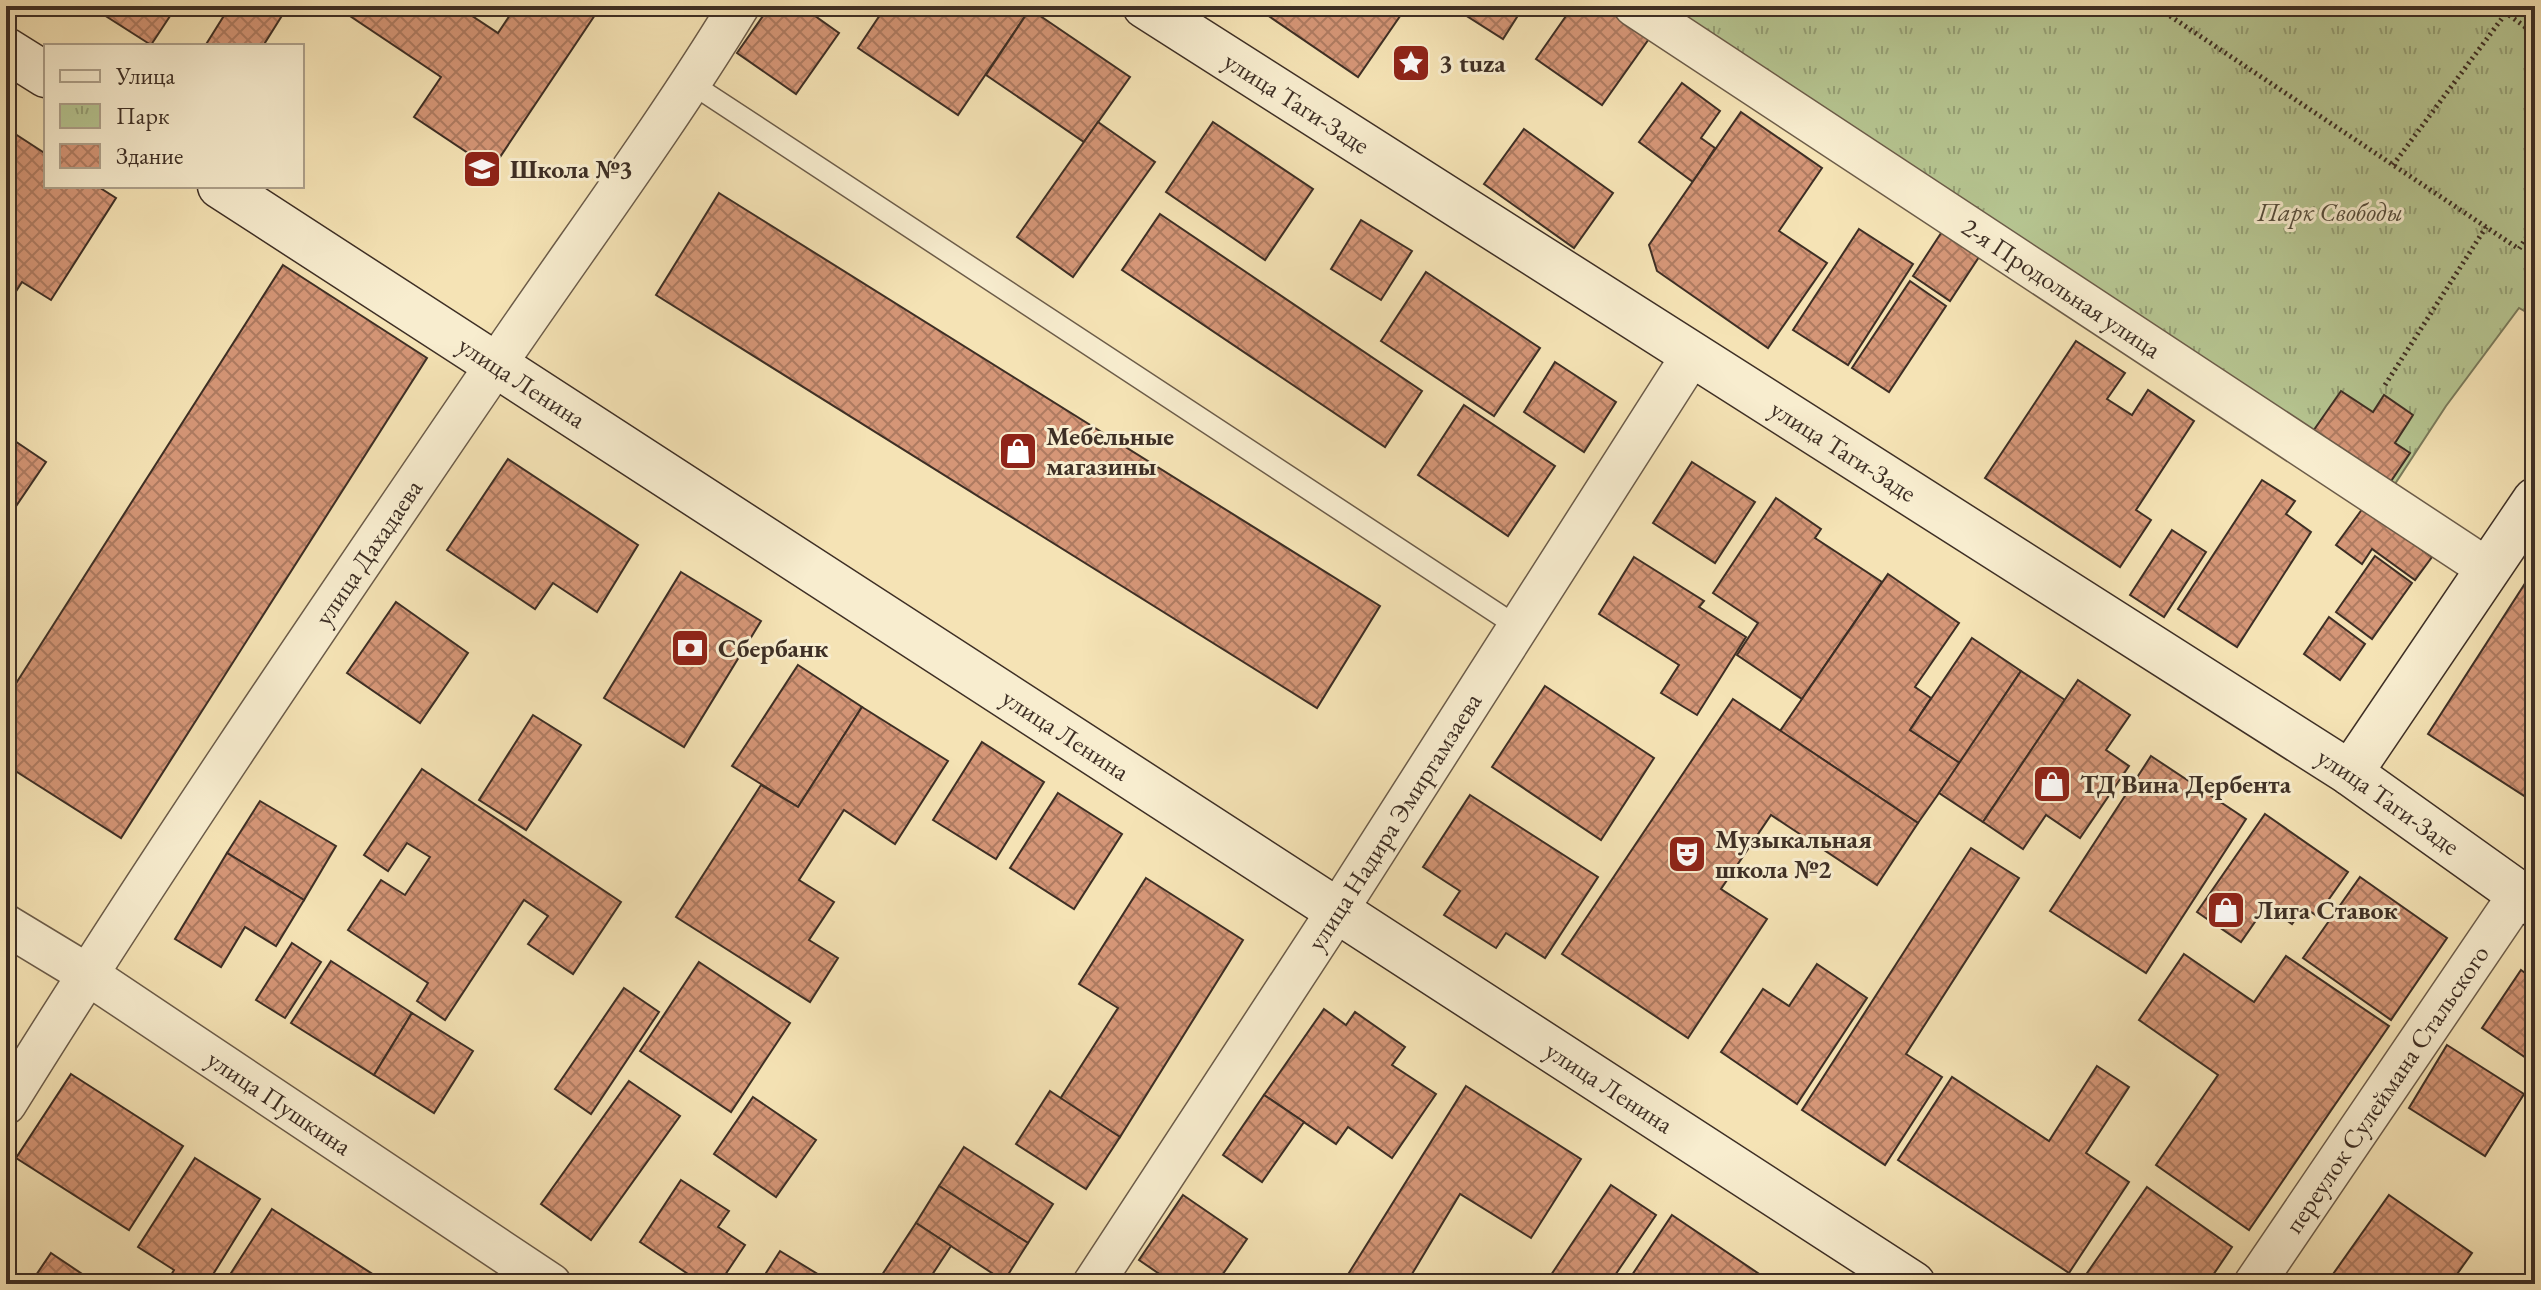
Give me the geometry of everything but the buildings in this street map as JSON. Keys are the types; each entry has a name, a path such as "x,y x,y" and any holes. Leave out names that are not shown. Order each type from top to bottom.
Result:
{"street":[{"name":"улица Дахадаева","path":"6,1104 87,974 497,363 692,84 739,6"},
{"name":"улица Таги-Заде","path":"1145,6 2350,773 2527,899"},
{"name":"2-я Продольная улица","path":"1634,6 2488,569"},
{"path":"6,50 44,74"},
{"name":"улица Ленина","path":"223,188 1913,1284"},
{"name":"улица Надира Эмиргамзаева","path":"1093,1284 1337,911 1692,355"},
{"path":"2350,773 2535,500"},
{"name":"переулок Сулеймана Стальского","path":"2254,1284 2527,899"},
{"name":"улица Пушкина","path":"6,925 87,974 551,1284"}],"lane":[{"path":"692,84 1518,627"}],"path":[{"path":"2155,6 2519,249 2535,224"},
{"path":"2502,6 2506,13 2535,34"},
{"path":"2393,165 2506,13"},
{"path":"2385,385 2486,227"}],"green space":[{"name":"Парк Свободы","path":"1655,6 2535,6 2535,317 2519,308 2446,406 2387,496"}],"place":[{"name":"3 tuza","path":"1411,63"},
{"name":"Школа №3","path":"482,169"},
{"name":"Мебельные магазины","path":"1018,451"},
{"name":"Сбербанк","path":"690,648"},
{"name":"ТД Вина Дербента","path":"2052,784"},
{"name":"Музыкальная школа №2","path":"1687,854"},
{"name":"Лига Ставок","path":"2226,910"}]}
